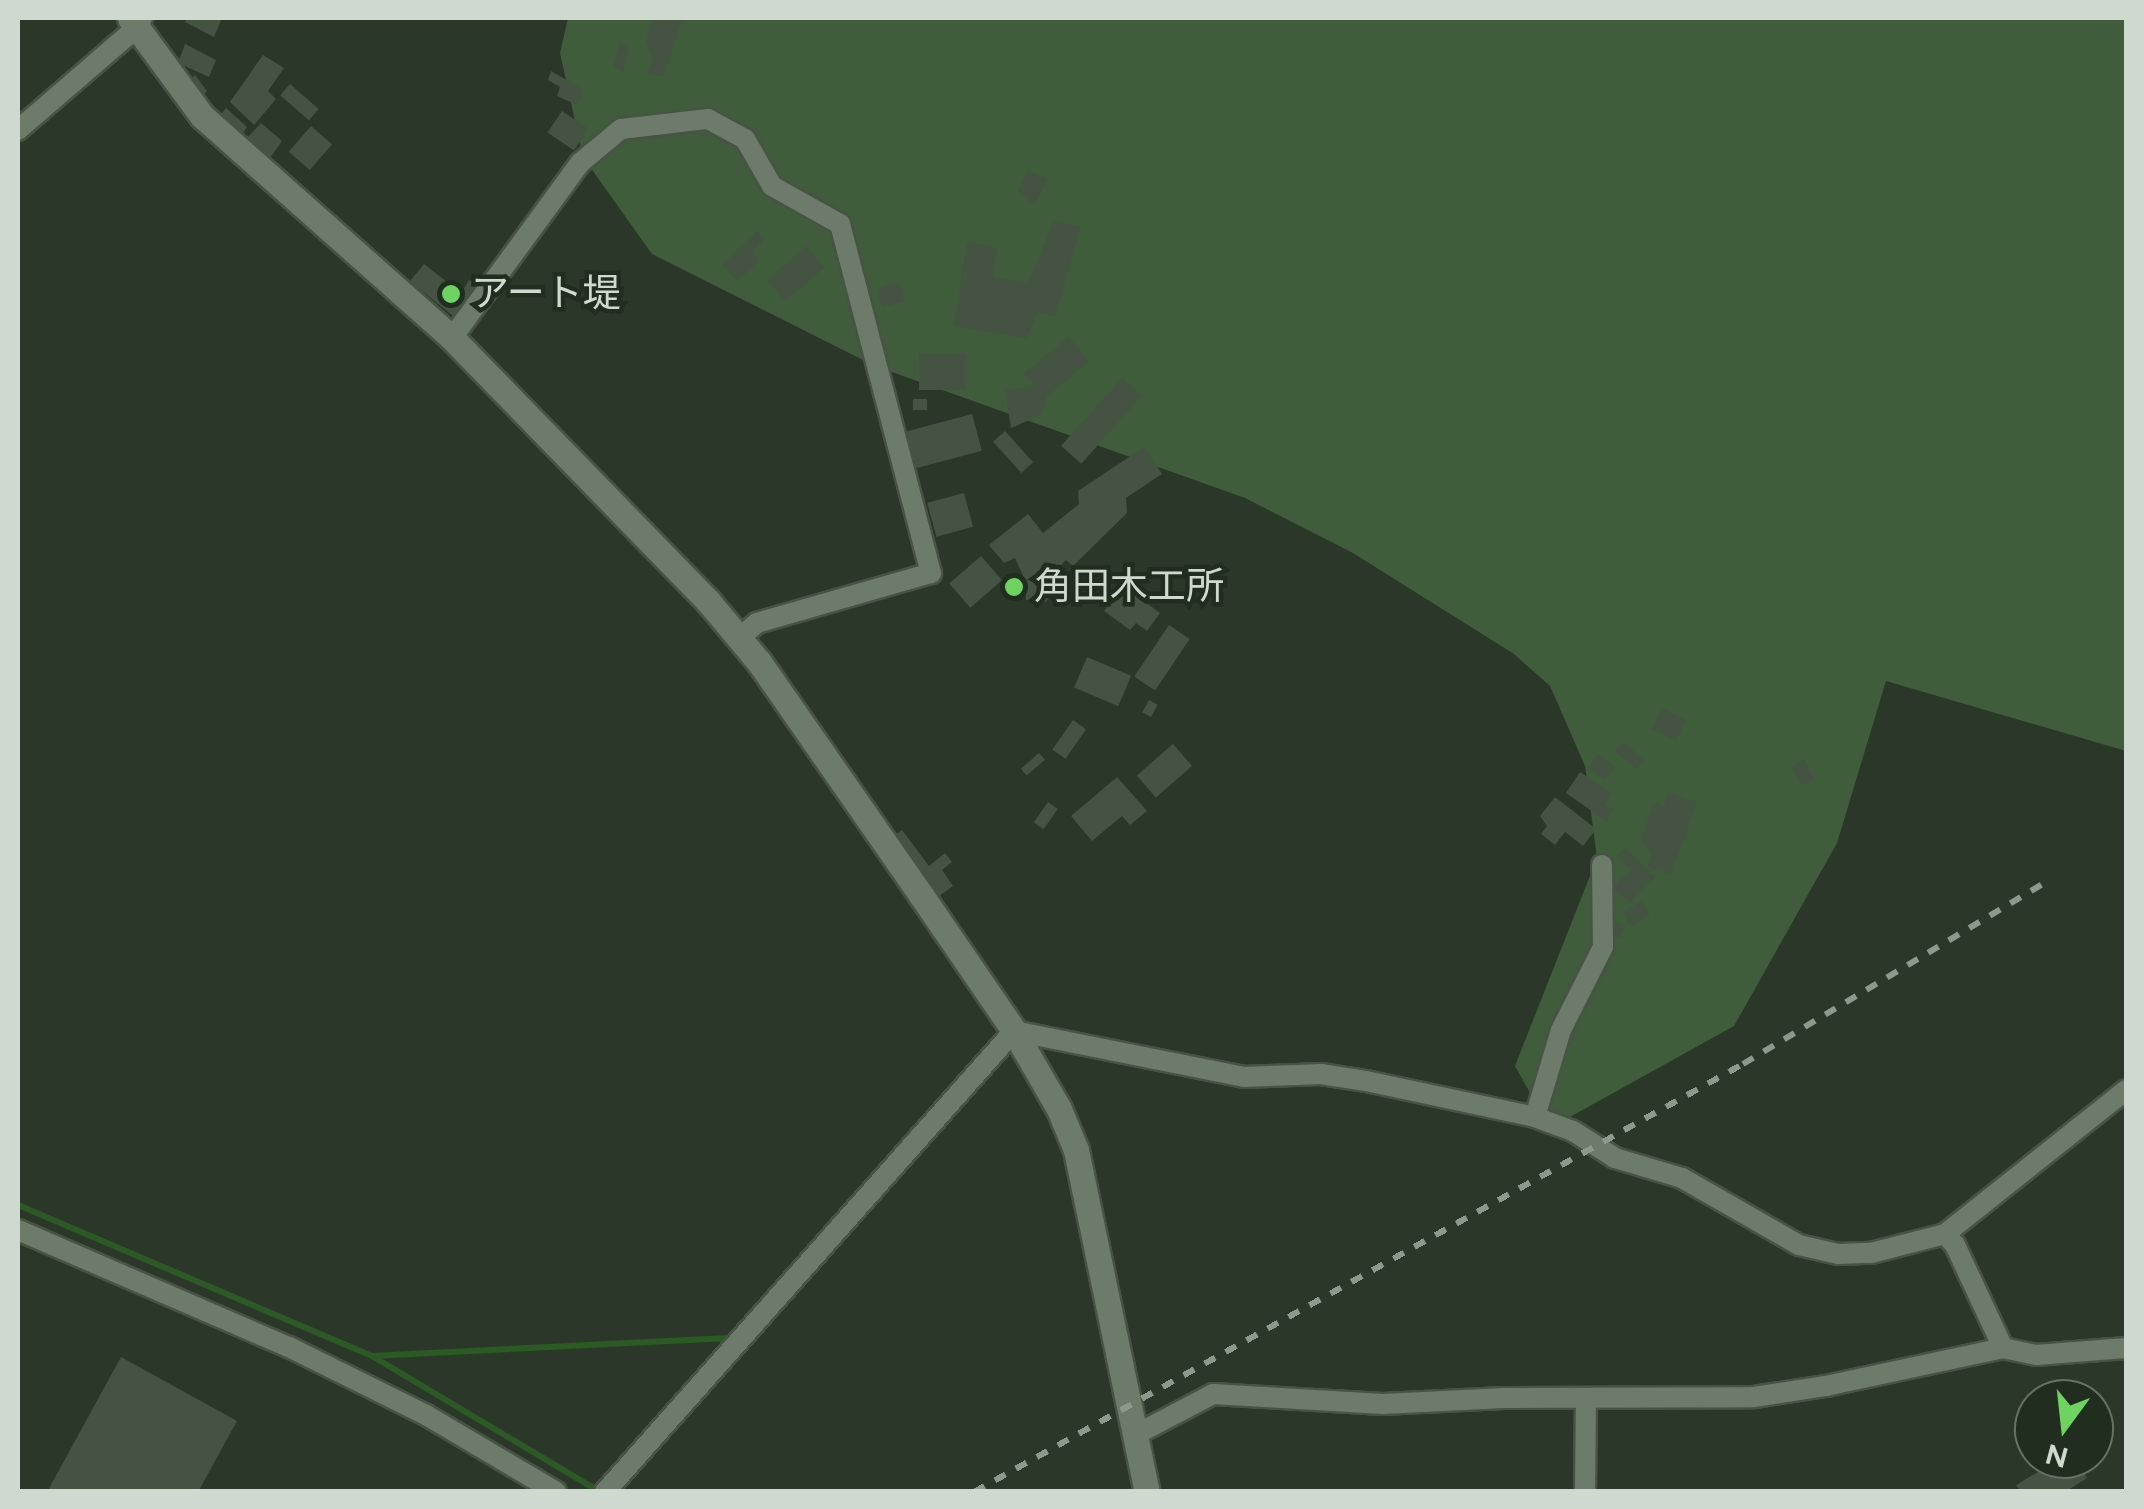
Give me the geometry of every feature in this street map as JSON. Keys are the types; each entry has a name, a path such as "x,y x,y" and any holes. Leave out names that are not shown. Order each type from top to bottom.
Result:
{"street":[{"path":"18,130 136,21 202,116 452,338 739,638 1014,1031 1060,1109 1076,1150 1147,1492"},
{"path":"452,338 580,163 620,129 708,119 745,139 772,186 840,224 931,573 758,623 739,638"},
{"path":"1534,1117 1561,1030 1602,948 1602,865"},
{"path":"1014,1031 1244,1077 1321,1074 1366,1081 1534,1117 1574,1131 1616,1158 1682,1178 1799,1245 1838,1254 1871,1254 1944,1234 2126,1090"},
{"path":"614,1489 1014,1031"},
{"path":"18,1230 167,1291 289,1348 426,1415 556,1492"},
{"path":"1944,1234 1955,1244 2004,1348"},
{"path":"1136,1435 1213,1394 1382,1404 1754,1397 1826,1386 2004,1348 2036,1356 2126,1348"},
{"path":"1585,1492 1586,1398"}],"green space":[{"path":"568,18 2126,18 2126,751 1886,681 1837,843 1734,1026 1550,1128 1515,1066 1597,858 1585,766 1550,686 1514,654 1353,553 1245,498 875,366 652,254 583,157 560,53"}],"building":[{"path":"187,18 222,18 214,37 185,22"},
{"path":"653,18 682,18 664,76 647,73 653,58 646,42"},
{"path":"620,43 629,45 623,73 613,67"},
{"path":"185,44 216,60 209,77 178,63"},
{"path":"263,55 284,68 268,91 276,99 254,125 230,102"},
{"path":"551,71 584,90 577,105 557,96 560,87 548,80"},
{"path":"195,75 207,91 201,98 188,83"},
{"path":"290,84 319,109 309,120 280,95"},
{"path":"226,108 247,127 241,136 218,118"},
{"path":"562,111 589,129 574,150 547,133"},
{"path":"261,123 282,141 270,158 246,139"},
{"path":"311,126 332,144 310,170 289,152"},
{"path":"1028,170 1047,179 1034,206 1018,191"},
{"path":"1054,220 1081,227 1055,316 1038,312 1026,338 954,326 967,242 997,248 993,277 1028,284"},
{"path":"757,231 765,238 753,251 758,261 738,281 722,265"},
{"path":"806,246 824,267 785,301 767,280"},
{"path":"424,264 461,293 469,280 478,286 453,316 410,281"},
{"path":"899,282 904,301 882,307 877,288"},
{"path":"1069,337 1089,362 1047,396 1041,415 1011,428 1005,390 1034,386 1024,373"},
{"path":"919,353 965,353 965,390 919,390"},
{"path":"1122,378 1142,396 1081,464 1061,446"},
{"path":"913,399 927,399 927,410 913,410"},
{"path":"972,414 982,451 916,468 906,432"},
{"path":"1005,431 1033,462 1021,473 993,442"},
{"path":"1144,447 1162,474 1126,498 1127,513 1073,566 1066,560 1052,574 1054,585 1046,602 1026,600 1025,580 1015,558 1004,563 989,545 1028,514 1043,533 1079,504 1078,491"},
{"path":"964,493 973,527 936,537 927,503"},
{"path":"981,556 1002,580 970,608 949,584"},
{"path":"1123,586 1160,613 1147,631 1136,623 1130,630 1104,611"},
{"path":"1169,625 1190,639 1155,690 1134,676"},
{"path":"1087,657 1131,676 1118,706 1074,687"},
{"path":"1149,700 1158,705 1151,717 1142,712"},
{"path":"1662,708 1686,720 1676,741 1652,728"},
{"path":"1073,720 1086,729 1065,759 1052,749"},
{"path":"1623,742 1644,760 1636,769 1615,751"},
{"path":"1173,744 1192,766 1156,797 1137,775"},
{"path":"1039,753 1045,760 1027,776 1021,769"},
{"path":"1598,754 1615,767 1605,780 1588,768"},
{"path":"1804,760 1814,779 1801,785 1792,767"},
{"path":"1580,772 1612,794 1605,805 1613,810 1606,821 1566,793"},
{"path":"1117,777 1147,811 1130,825 1122,816 1092,841 1071,816"},
{"path":"1669,792 1697,802 1671,875 1647,867 1652,854 1641,840 1654,802 1664,806"},
{"path":"1555,797 1596,829 1583,846 1565,832 1555,845 1541,834 1547,826 1540,816"},
{"path":"1048,802 1058,809 1043,829 1034,822"},
{"path":"902,830 929,866 945,853 952,862 942,870 953,886 932,901 887,841"},
{"path":"1625,848 1655,877 1630,903 1613,888 1631,869 1617,856"},
{"path":"1641,901 1650,915 1632,927 1623,913"},
{"path":"1613,921 1625,925 1620,938 1612,935"},
{"path":"121,1357 237,1421 198,1492 47,1492"},
{"path":"2026,1479 2085,1479 2065,1492 2021,1492 2016,1485"}],"waterway":[{"path":"18,1205 372,1356 600,1492"},
{"path":"372,1356 729,1338"}],"railway":[{"path":"974,1492 1743,1064 2049,880"}],"place":[{"name":"アート堤","path":"451,294"},
{"name":"角田木工所","path":"1014,587"}]}
